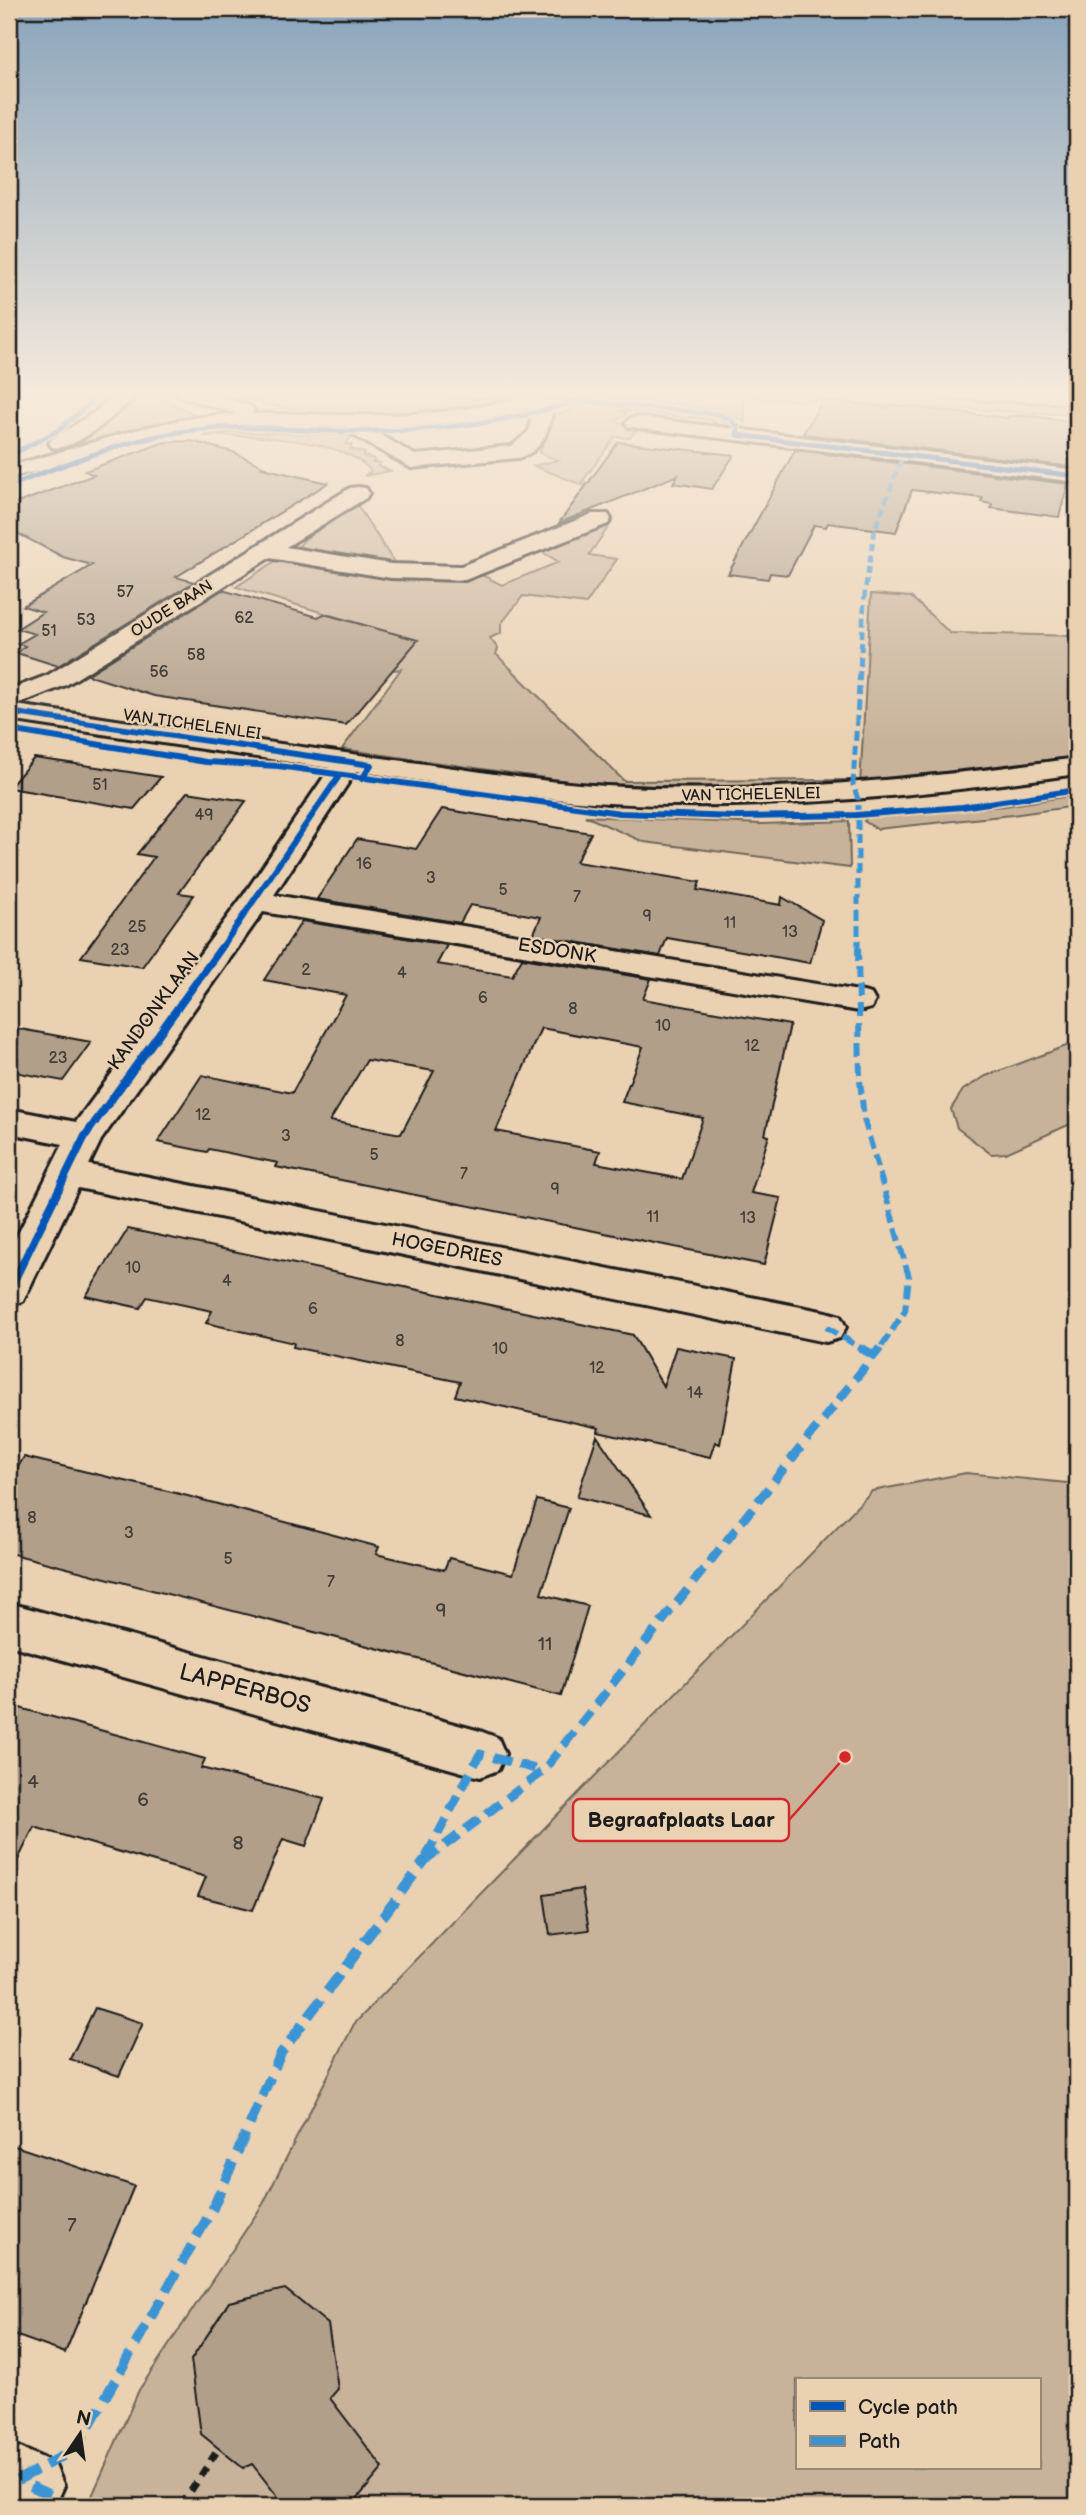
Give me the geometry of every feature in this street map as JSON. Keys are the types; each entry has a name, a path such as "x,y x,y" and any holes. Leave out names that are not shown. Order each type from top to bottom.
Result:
{"main road":[{"name":"OUDE BAAN","path":"9,699 57,680 332,509"},
{"path":"266,551 404,572 448,575 465,573 600,519"},
{"path":"57,680 73,722"},
{"name":"VAN TICHELENLEI","path":"9,712 348,762 539,788 606,794 700,797 875,791 1077,766"},
{"name":"KANDONKLAAN","path":"9,1291 85,1136 255,901 348,762"},
{"name":"ESDONK","path":"255,901 859,1000"},
{"path":"9,1121 85,1136"},
{"name":"HOGEDRIES","path":"68,1172 826,1326"},
{"name":"LAPPERBOS","path":"9,1624 480,1754"}],"path":[{"path":"181,2506 219,2448"}],"shaded area":[{"path":"350,509 360,509 396,565 297,548 305,539"},
{"path":"612,522 589,555 617,559 586,604 523,596 501,624 501,633 490,638 498,649 496,654 624,781 850,780 849,786 684,787 581,783 342,749 401,669 385,671 372,638 375,628 236,587 277,560 407,579 437,581 482,575 502,585 559,562 542,552"},
{"path":"871,594 911,597 950,633 1077,636 1077,756 860,786"},
{"path":"1077,795 1077,806 1012,815 877,829 864,821 867,818 1005,806"},
{"path":"585,816 761,824 849,821 850,868 644,842"},
{"path":"1077,1042 1077,1121 1006,1153 991,1154 957,1128 951,1109 963,1090 986,1076"},
{"path":"966,1473 1077,1484 1077,2506 88,2505 139,2390 263,2204 354,2024 872,1491"}],"building":[{"path":"9,509 285,509 176,577 194,582 58,666 17,653 25,646 18,644 35,634 17,629 43,612 23,606 92,565 63,557 9,529"},
{"path":"569,509 593,509 559,523"},
{"path":"763,509 905,509 896,532 828,523 826,527 814,525 788,575 770,573 768,579 728,574"},
{"path":"1001,509 1061,509 1059,517"},
{"path":"222,590 318,617 324,614 418,640 346,725 154,696 87,675"},
{"path":"34,758 161,777 134,809 9,788"},
{"path":"187,792 246,801 179,893 194,895 142,967 81,957 154,857 137,854"},
{"path":"442,809 591,833 576,862 700,882 697,890 781,905 782,897 822,920 810,963 667,938 660,956 533,935 541,917 470,905 460,923 317,899 357,839 416,849"},
{"path":"302,921 447,945 437,964 512,976 522,958 651,979 643,999 790,1025 765,1135 769,1136 751,1193 781,1198 764,1265 276,1167 278,1163 158,1142 202,1075 292,1093 346,995 264,980","holes":["541,1028 643,1047 622,1102 703,1118 682,1179 596,1163 600,1151 496,1131","367,1060 434,1071 401,1134 330,1121"]},
{"path":"9,1027 91,1042 63,1081 9,1071"},
{"path":"128,1229 633,1335 663,1386 676,1347 736,1359 720,1444 715,1442 710,1457 598,1432 599,1428 455,1396 460,1382 293,1347 294,1343 206,1323 212,1311 147,1297 140,1308 86,1296"},
{"path":"597,1436 651,1515 577,1497"},
{"path":"24,1457 180,1494 379,1547 376,1554 444,1570 449,1558 513,1574 537,1500 569,1508 541,1594 588,1606 561,1696 9,1553 9,1482"},
{"path":"9,1705 205,1759 201,1768 324,1799 306,1846 283,1839 253,1910 198,1896 206,1877 34,1827 9,1878"},
{"path":"582,1889 589,1930 550,1935 544,1895"},
{"path":"95,2008 143,2023 119,2076 70,2059"},
{"path":"9,2144 134,2186 65,2353 9,2333"},
{"path":"285,2289 328,2324 338,2389 330,2398 383,2468 351,2506 285,2506 252,2464 243,2468 201,2434 191,2360 229,2302"}],"marked path":[{"path":"18,2480 76,2449 213,2208 281,2053 423,1862 543,1771 875,1356 905,1311 909,1277 864,1119 860,1080 856,815 858,799 853,785 865,590 875,529 882,509"},
{"path":"826,1327 875,1356"},
{"path":"426,1857 480,1754 543,1771"},
{"path":"31,2486 56,2498 65,2506"}],"cycle path":[{"path":"9,712 371,765 362,779"},
{"path":"9,730 206,762 278,766 620,813 737,817 856,815 962,807 1077,790"},
{"path":"9,1291 85,1136 255,901 339,776"}],"place":[{"name":"Begraafplaats Laar","path":"845,1757"}]}
